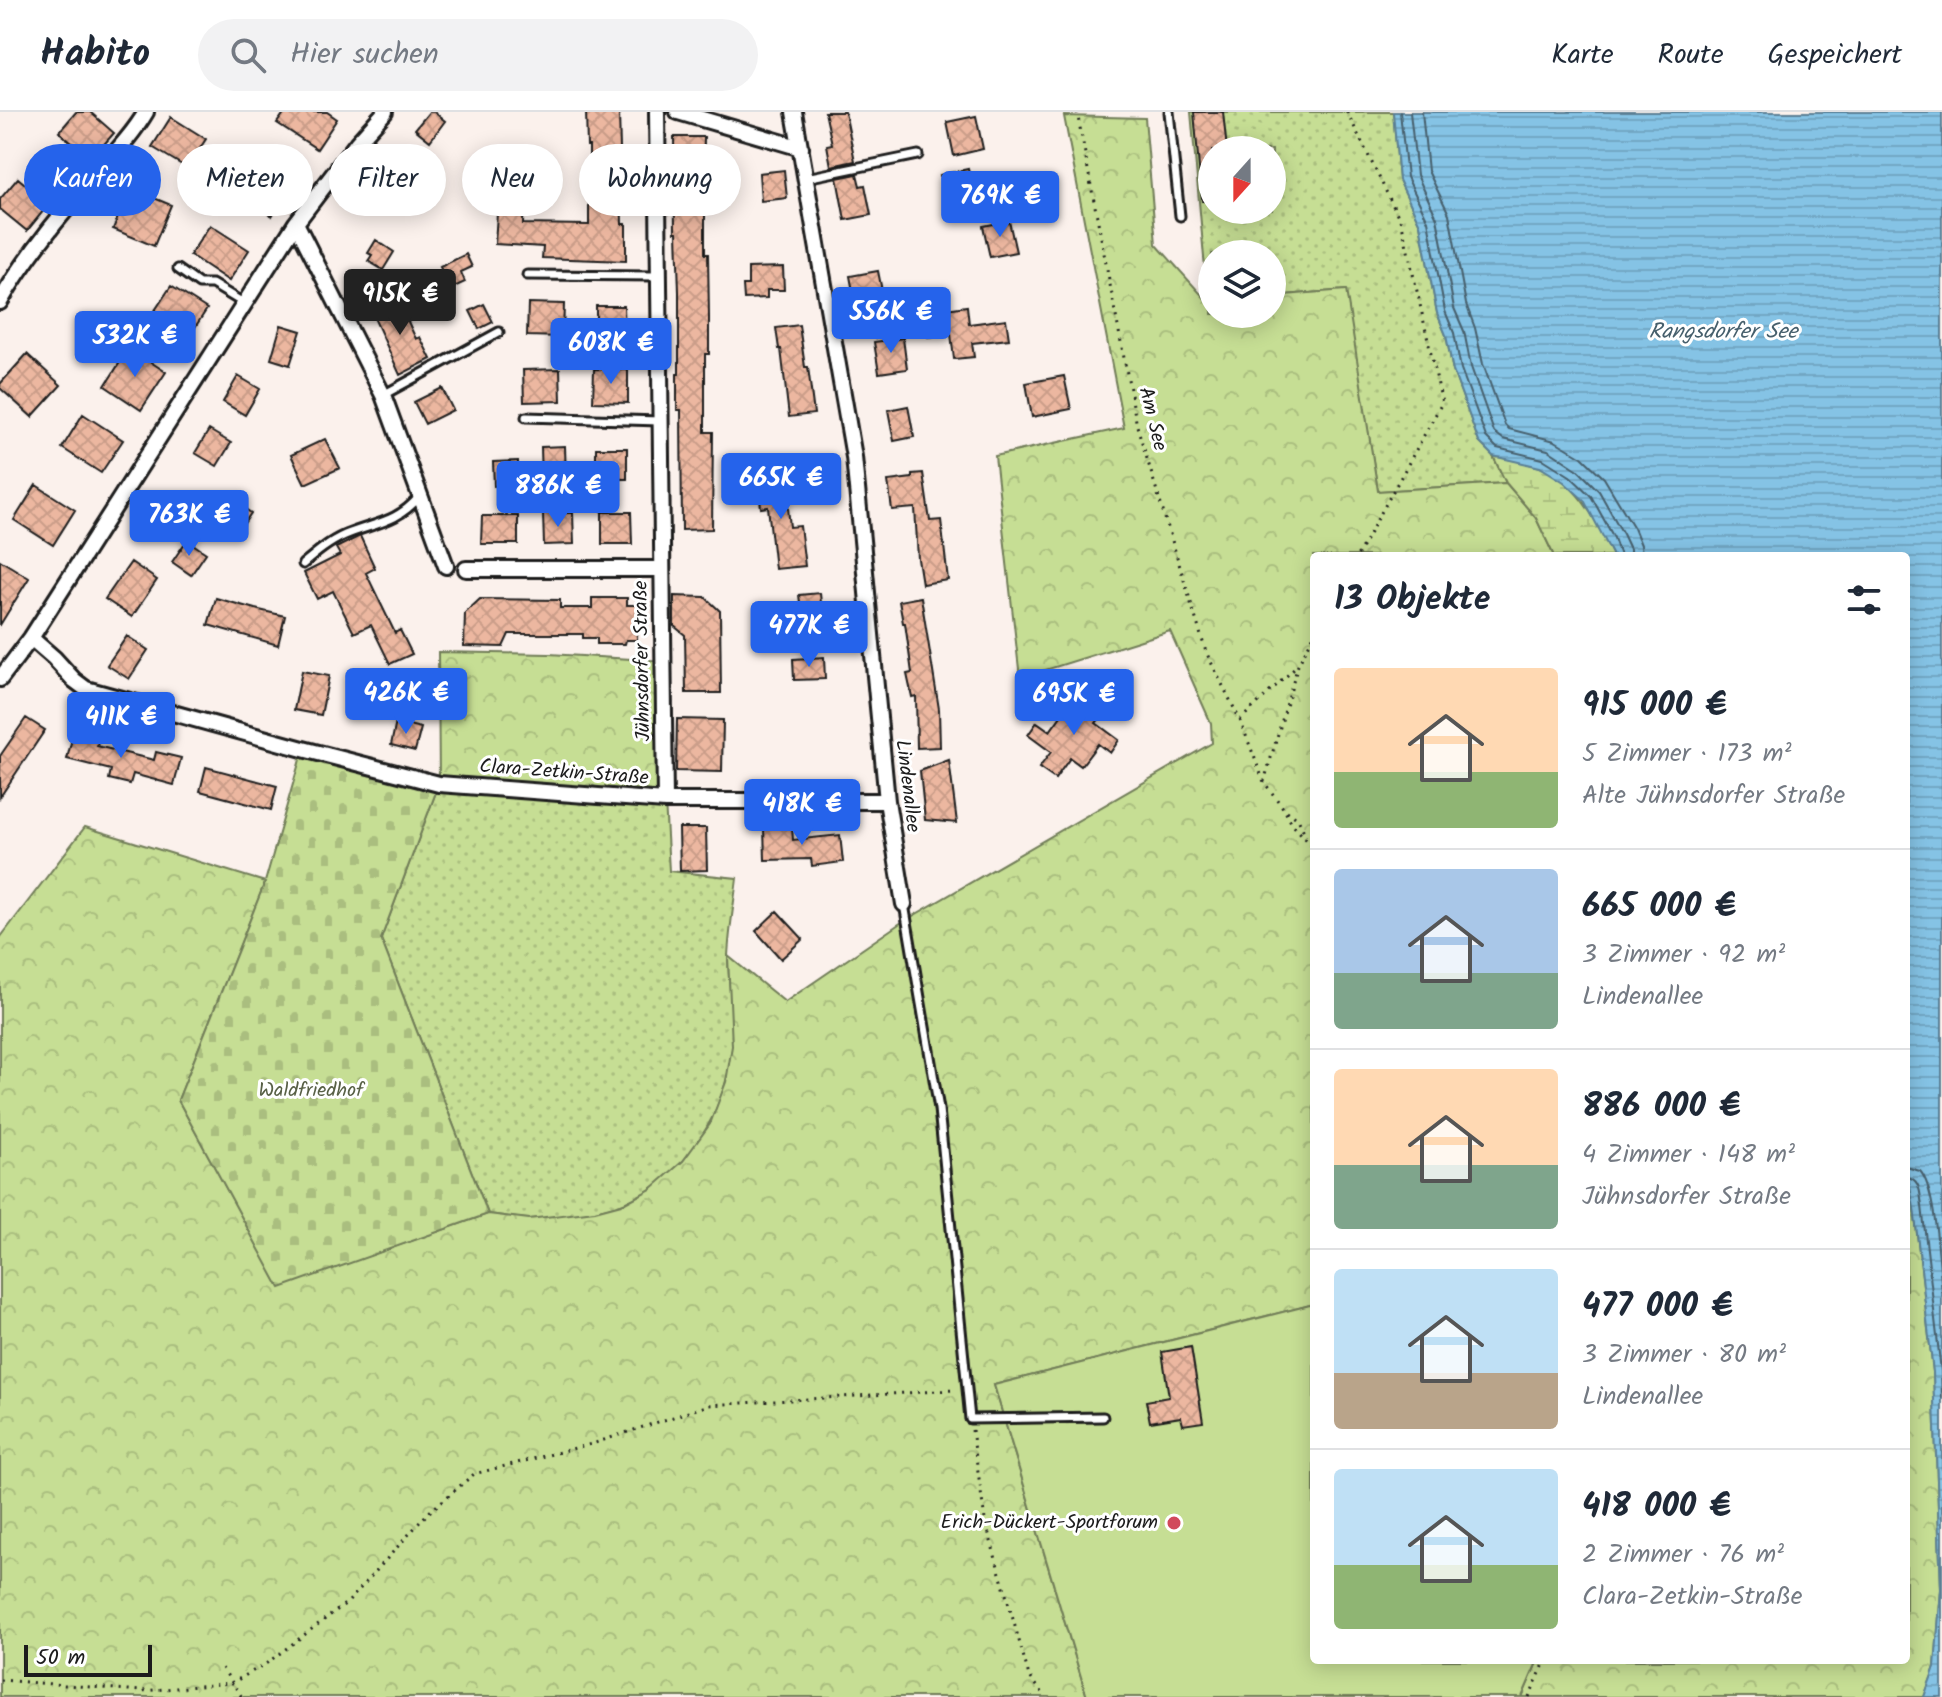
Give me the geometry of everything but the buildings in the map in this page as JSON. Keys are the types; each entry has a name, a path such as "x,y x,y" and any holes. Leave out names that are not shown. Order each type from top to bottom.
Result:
{"street":[{"path":"0,302 14,277 137,128 146,112"},
{"path":"0,679 31,638 296,223 385,112"},
{"name":"Jühnsdorfer Straße","path":"657,112 665,801"},
{"path":"678,112 801,148"},
{"name":"Lindenallee","path":"794,112 854,457 887,801 904,904"},
{"path":"296,223 383,395 446,566"},
{"name":"Jühnsdorfer Straße","path":"466,569 662,569"},
{"name":"Clara-Zetkin-Straße","path":"31,638 86,689 439,784 665,801 887,801"}],"lane":[{"path":"1169,112 1180,216"},
{"path":"806,178 918,155"},
{"path":"178,269 199,284 212,284 245,304"},
{"path":"527,275 658,276"},
{"path":"383,395 499,332"},
{"path":"526,417 660,421"},
{"path":"303,564 343,536 398,516 420,495"},
{"name":"Lindenallee","path":"904,904 939,1109 970,1419"},
{"path":"970,1419 1103,1417"}],"path":[{"name":"Am See","path":"1077,112 1137,426 1206,652 1240,720 1264,782 1284,809"},
{"path":"1347,112 1402,224 1442,403 1359,552"},
{"path":"1264,782 1298,665 1310,642"},
{"path":"1240,720 1298,665"},
{"path":"1284,809 1292,824 1310,843"},
{"path":"1284,809 1298,819 1306,838"},
{"path":"0,1680 142,1691 232,1683 267,1663 349,1601 428,1513 474,1474 595,1443 709,1405 967,1389"},
{"path":"970,1419 985,1520 1029,1676 1046,1697"},
{"path":"1529,1697 1544,1664"},
{"path":"222,1668 242,1697"}],"green space":[{"path":"1191,112 1393,112 1399,180 1420,224 1437,313 1446,335 1453,371 1479,442 1493,456 1506,483 1378,491 1345,290 1286,295 1286,240 1202,240 1201,224 1286,224 1286,136 1198,136 1198,190"},
{"path":"1064,116 1145,118 1156,244 1198,291 1198,328 1286,328 1286,295 1346,290 1378,491 1506,483 1536,518 1552,552 1310,552 1310,1305 994,1385 1087,1697 0,1697 0,938 85,827 265,882 178,1100 280,1287 488,1214 529,1219 595,1211 625,1203 651,1189 683,1161 710,1124 726,1082 732,1046 728,956 785,1002 899,924 1212,743 1211,723 1170,631 1020,678 995,456 1124,428"},
{"path":"1493,456 1551,472 1584,503 1611,552 1552,552 1536,518 1506,483"},
{"path":"438,652 549,654 664,661 665,801 439,784"},
{"name":"Waldfriedhof","path":"303,749 439,784 381,939 488,1214 280,1288 178,1100 265,882"},
{"path":"439,784 665,801 669,871 737,878 728,957 732,1049 721,1096 699,1140 684,1159 648,1191 617,1206 565,1216 525,1219 488,1214 381,939"},
{"path":"1910,1188 1933,1372 1941,1589 1935,1667 1924,1697 1522,1697 1536,1664 1910,1664"},
{"name":"Erich-Dückert-Sportforum","path":"1310,1305 1310,1664 1536,1664 1522,1697 1087,1697 994,1385"}],"water":[{"name":"Rangsdorfer See","path":"1393,112 1942,112 1942,1697 1924,1697 1935,1667 1941,1589 1933,1372 1910,1188 1910,552 1611,552 1584,500 1564,482 1540,467 1493,456 1479,442 1453,371 1446,335 1437,313 1420,224 1399,180"}],"place":[{"name":"Erich-Dückert-Sportforum","path":"1174,1523"}]}
